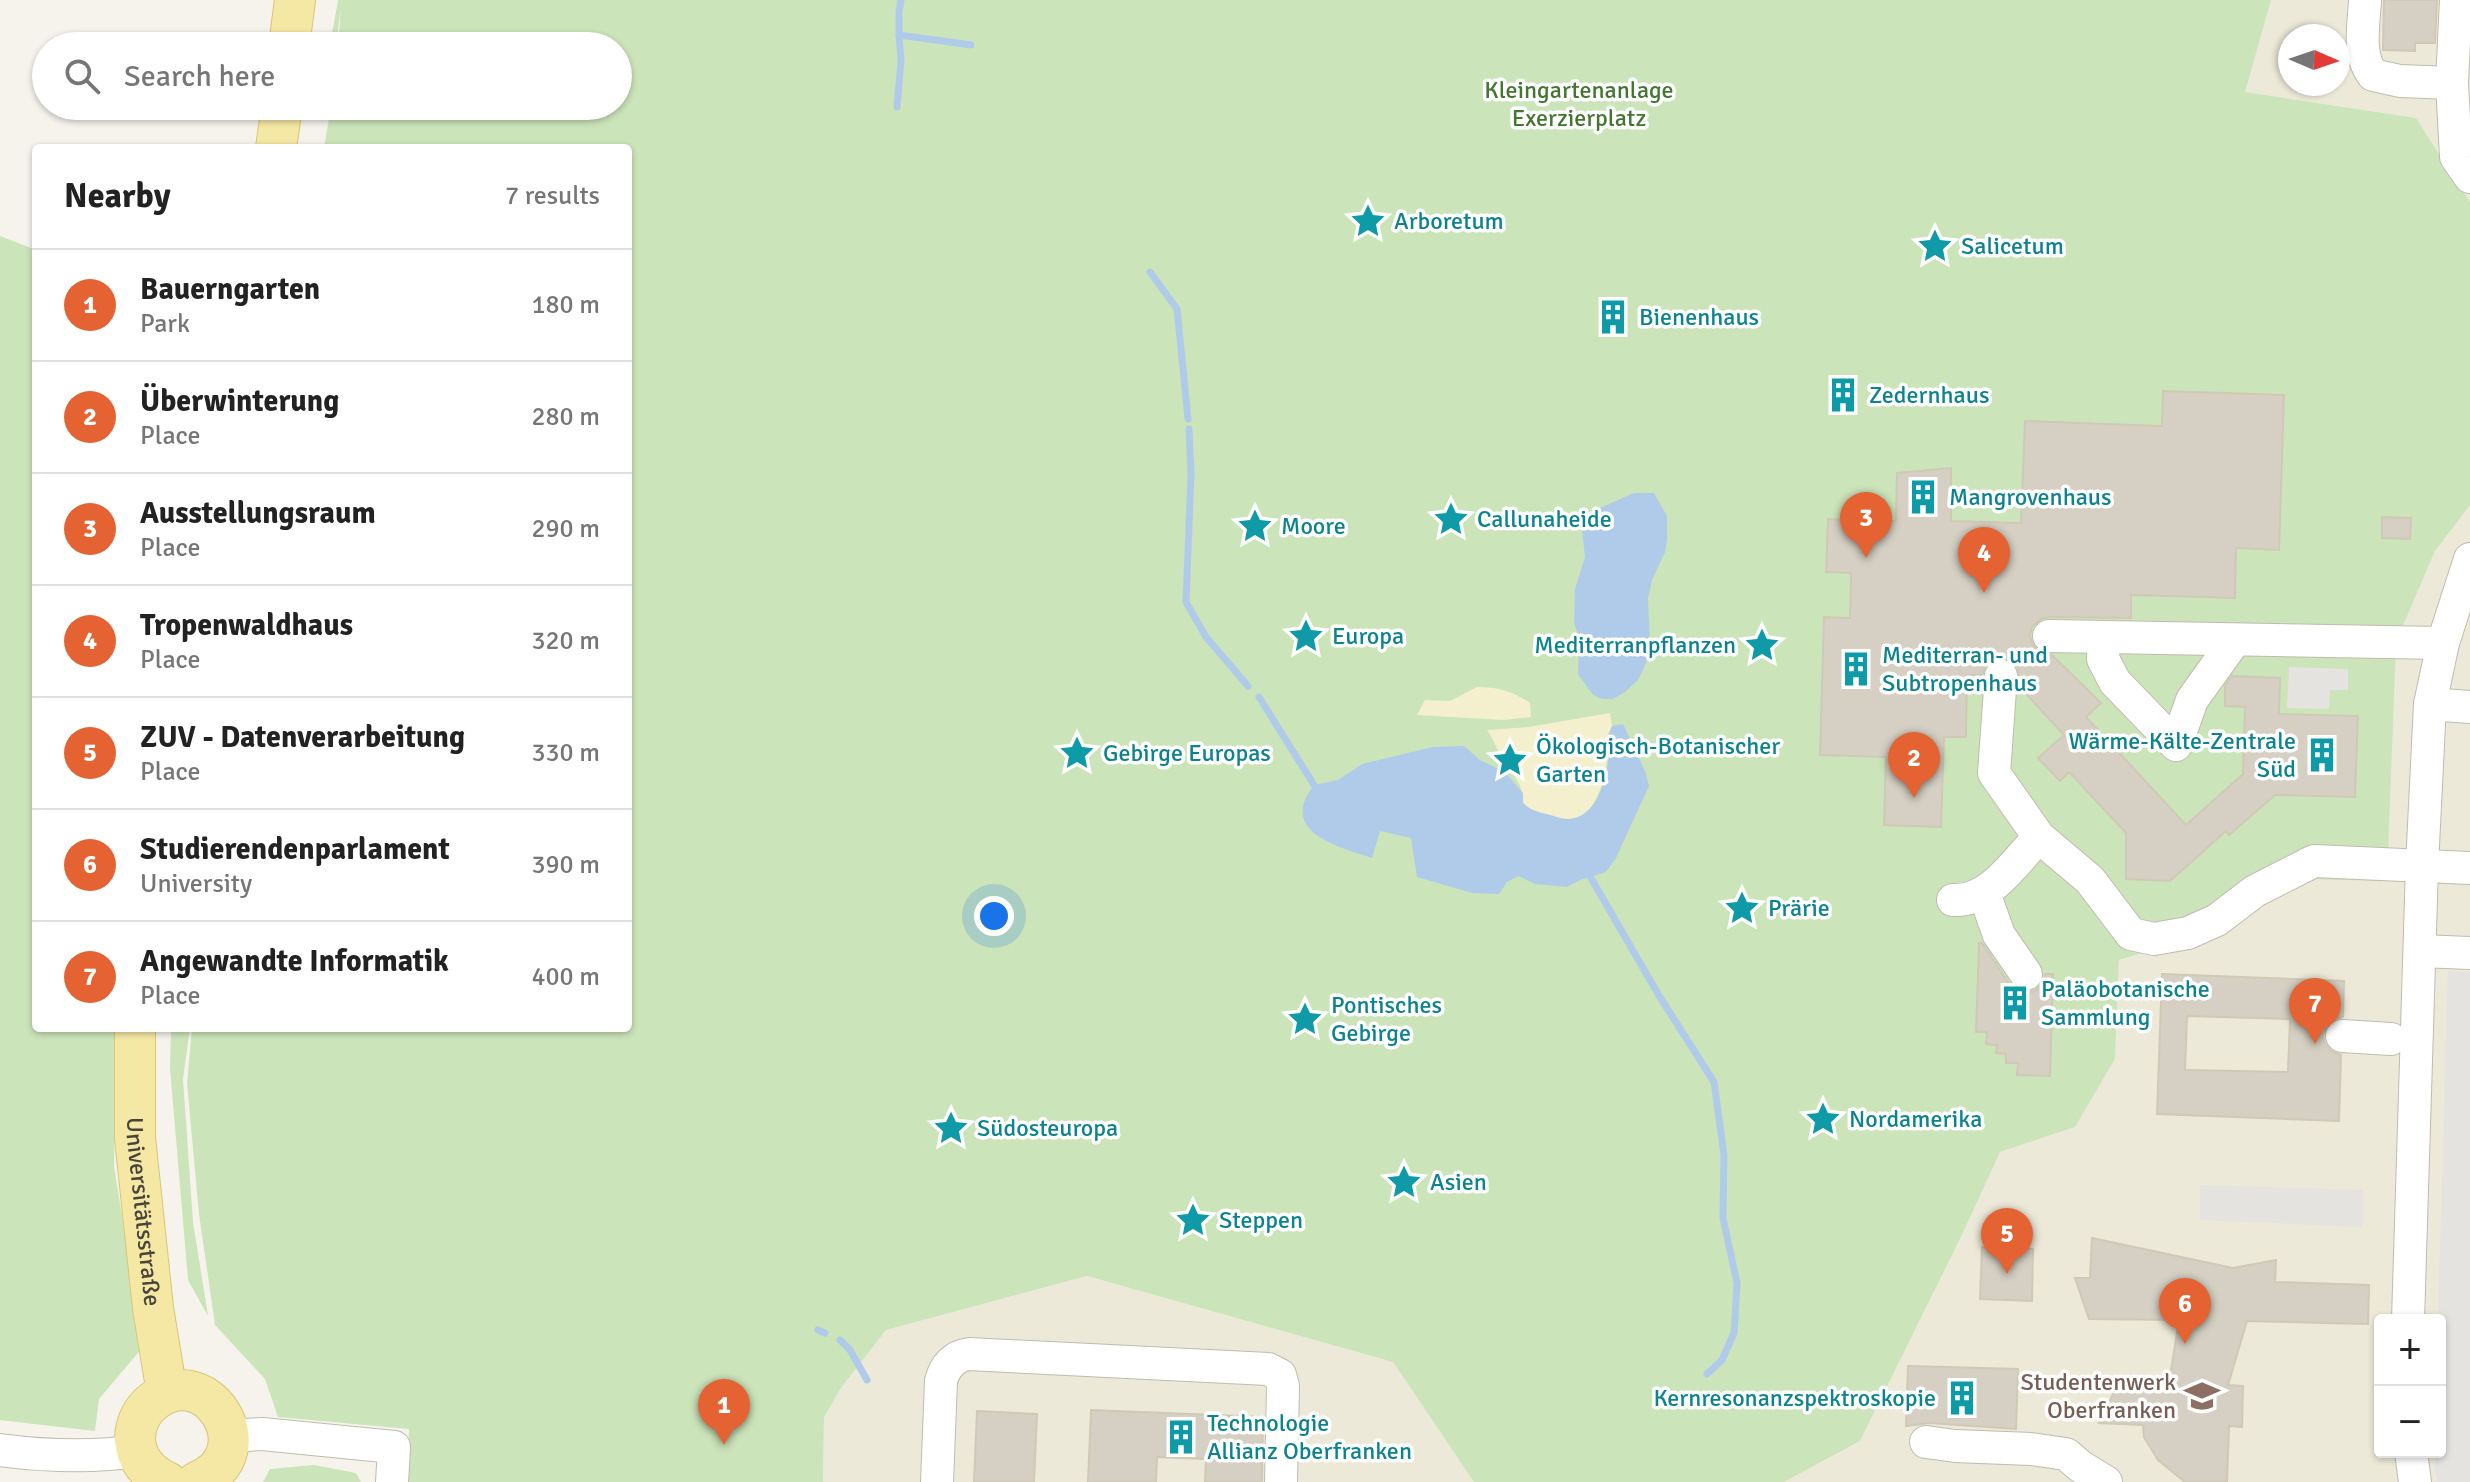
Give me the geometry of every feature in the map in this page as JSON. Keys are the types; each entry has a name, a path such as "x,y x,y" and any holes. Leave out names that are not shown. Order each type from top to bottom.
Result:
{"main road":[{"path":"291,32 295,0"},
{"path":"277,144 280,120"},
{"name":"Universitätsstraße","path":"135,1032 135,1138 153,1308 167,1393"},
{"path":"167,1482 153,1475 143,1464 135,1437 144,1410 167,1393 181,1391 196,1393 219,1409 229,1436 223,1460 216,1470 197,1482"}],"street":[{"path":"2365,0 2363,50 2366,67 2373,75 2400,81 2452,83"},
{"path":"2456,0 2452,83 2456,157 2470,177"},
{"path":"2408,1314 2430,704 2443,643 2470,559"},
{"path":"2049,636 2443,643"},
{"path":"2104,637 2103,659 2115,682 2176,745 2192,700 2235,640"},
{"path":"2001,676 1994,773 2039,837 2090,880 2131,934 2154,939 2188,933 2217,920 2255,891 2314,861 2470,868"},
{"path":"2430,704 2470,707"},
{"path":"2026,974 1968,896 2039,837"},
{"path":"2420,951 2470,953"},
{"path":"2342,1036 2391,1039"},
{"path":"937,1482 941,1381 944,1369 959,1355 969,1354 1268,1369 1280,1375 1283,1386 1281,1482"},
{"path":"229,1436 262,1434 394,1447 392,1482"},
{"path":"1926,1442 2066,1454 2106,1482"},
{"path":"0,1450 39,1455 109,1455 137,1451"},
{"path":"2412,1458 2415,1482"}],"shaded area":[{"path":"2271,0 2470,0 2470,202 2416,118 2244,92"},
{"path":"2470,505 2470,1482 1784,1482 1860,1441 2000,1152 2075,1127 2115,1059 2119,960 2159,948 2396,642 2435,551"},
{"path":"2289,667 2348,669 2348,690 2330,690 2329,709 2287,708"},
{"path":"2448,971 2470,972 2470,1482 2438,1482 2435,1470 2435,1458 2446,1458 2446,1314 2438,1314"},
{"path":"2200,1185 2363,1190 2362,1227 2200,1220"},
{"path":"1087,1276 1393,1362 1474,1482 823,1482 824,1417 841,1388 886,1330"}],"green space":[{"name":"Ökologisch-Botanischer Garten","path":"338,0 2271,0 2245,92 2416,118 2470,202 2470,505 2435,551 2396,642 2387,881 2308,879 2159,948 2119,960 2115,1059 2075,1127 2000,1152 1860,1441 1784,1482 1474,1482 1393,1362 1087,1276 886,1330 841,1388 824,1417 823,1482 407,1482 409,1429 278,1417 265,1379 215,1325 199,1214 187,1083 192,1032 632,1032 632,144 325,144 329,120 632,120 632,32 339,32 341,7 338,32 332,32"},
{"path":"0,236 32,248 32,1032 116,1032 114,1166 143,1347 99,1399 95,1431 0,1420"},
{"path":"171,1032 189,1032 183,1079 193,1222 208,1316 188,1280 170,1068"},
{"path":"314,1465 356,1473 361,1482 263,1482 270,1469"}],"sand":[{"path":"1477,687 1505,690 1523,699 1530,703 1531,717 1503,720 1417,715 1425,700 1450,701"},
{"path":"1610,713 1612,726 1607,736 1606,776 1592,808 1579,818 1568,820 1534,813 1523,803 1519,783 1504,763 1487,730 1529,727"}],"water":[{"path":"1634,493 1654,493 1667,516 1667,540 1648,599 1650,645 1647,661 1638,680 1625,692 1613,699 1602,699 1593,695 1578,674 1579,639 1574,622 1575,589 1585,557 1582,530 1598,509"},
{"path":"1623,724 1649,786 1616,858 1606,872 1567,887 1535,884 1518,876 1507,882 1499,894 1472,893 1417,877 1411,838 1380,831 1372,858 1343,849 1316,835 1307,826 1303,815 1304,801 1314,785 1338,780 1362,764 1433,747 1464,746 1480,760 1505,772 1523,793 1523,803 1535,811 1568,819 1578,817 1599,795 1608,762 1610,731 1612,726"}],"building":[{"path":"2384,0 2437,0 2435,43 2415,43 2415,51 2383,50"},
{"name":"Zedernhaus","path":"1833,379 1855,379 1853,411 1832,410"},
{"path":"2163,391 2284,395 2279,550 2236,548 2235,598 2131,595 2131,618 2041,619 2032,627 2032,644 2040,653 2052,655 2101,703 2086,717 2186,825 2243,774 2245,707 2225,706 2225,686 2232,676 2280,678 2279,714 2358,716 2355,797 2275,795 2229,835 2226,831 2170,881 2126,879 2126,833 2069,772 2060,781 2038,758 2064,735 2019,686 2018,667 2002,657 1986,665 1982,675 1967,675 1966,737 1944,737 1941,827 1884,825 1886,757 1820,755 1824,617 1850,618 1851,573 1826,572 1828,519 1896,521 1897,473 1951,468 1951,521 2021,523 2025,421 2162,426"},
{"path":"2382,517 2411,518 2410,539 2382,538"},
{"name":"Paläobotanische Sammlung","path":"1979,943 1982,943 2010,985 2019,991 2028,993 2036,990 2043,983 2045,974 2053,974 2050,1076 2017,1075 2018,1063 2006,1063 2006,1054 1996,1053 1997,1045 1986,1044 1987,1032 1976,1032"},
{"path":"2162,974 2344,981 2343,1017 2327,1025 2323,1036 2331,1051 2341,1055 2339,1121 2157,1114","holes":["2187,1016 2290,1019 2288,1072 2185,1070"]},
{"path":"2092,1238 2233,1268 2276,1260 2275,1282 2369,1285 2368,1324 2247,1321 2228,1385 2243,1386 2242,1427 2229,1426 2227,1482 2185,1482 2158,1460 2144,1437 2143,1425 2099,1423 2119,1382 2169,1383 2179,1320 2089,1319 2075,1278 2090,1278"},
{"path":"1982,1247 2033,1249 2032,1301 1980,1299"},
{"name":"Kernresonanzspektroskopie","path":"1908,1366 2018,1369 2016,1429 1929,1423 1906,1426"},
{"name":"Technologie Allianz Oberfranken","path":"1091,1410 1263,1417 1262,1482 1205,1482 1206,1459 1157,1457 1156,1482 1088,1482"},
{"path":"977,1411 1037,1414 1034,1482 974,1482"}],"waterway":[{"path":"901,0 899,35 971,45"},
{"path":"897,107 901,61 899,35"},
{"path":"1150,272 1177,309 1188,419"},
{"path":"1189,429 1191,474 1186,602 1206,637 1248,686"},
{"path":"1259,697 1314,785"},
{"path":"1591,878 1658,994 1714,1082 1724,1155 1723,1218 1737,1283 1734,1333 1722,1360 1707,1374"},
{"path":"818,1330 825,1333"},
{"path":"840,1340 850,1350 867,1380"}],"place":[{"name":"Arboretum","path":"1368,221"},
{"name":"Salicetum","path":"1935,246"},
{"name":"Bienenhaus","path":"1613,317"},
{"name":"Zedernhaus","path":"1843,395"},
{"name":"Mangrovenhaus","path":"1923,497"},
{"name":"Callunaheide","path":"1451,519"},
{"name":"Moore","path":"1255,526"},
{"name":"Ausstellungsraum","path":"1866,558"},
{"name":"Tropenwaldhaus","path":"1984,593"},
{"name":"Europa","path":"1306,636"},
{"name":"Mediterranpflanzen","path":"1762,645"},
{"name":"Mediterran- und Subtropenhaus","path":"1856,669"},
{"name":"Gebirge Europas","path":"1077,753"},
{"name":"Wärme-Kälte-Zentrale Süd","path":"2322,755"},
{"name":"Ökologisch-Botanischer Garten","path":"1510,760"},
{"name":"Überwinterung","path":"1914,798"},
{"name":"Prärie","path":"1742,908"},
{"name":"Paläobotanische Sammlung","path":"2015,1003"},
{"name":"Pontisches Gebirge","path":"1305,1019"},
{"name":"Angewandte Informatik","path":"2315,1044"},
{"name":"Nordamerika","path":"1823,1119"},
{"name":"Südosteuropa","path":"951,1128"},
{"name":"Asien","path":"1404,1182"},
{"name":"Steppen","path":"1193,1220"},
{"name":"ZUV - Datenverarbeitung","path":"2007,1274"},
{"name":"Studierendenparlament","path":"2185,1344"},
{"name":"Studentenwerk Oberfranken","path":"2202,1396"},
{"name":"Kernresonanzspektroskopie","path":"1962,1398"},
{"name":"Technologie Allianz Oberfranken","path":"1181,1437"},
{"name":"Bauerngarten","path":"724,1445"}],"park label":[{"name":"Kleingartenanlage Exerzierplatz","path":"1579,104"}]}
